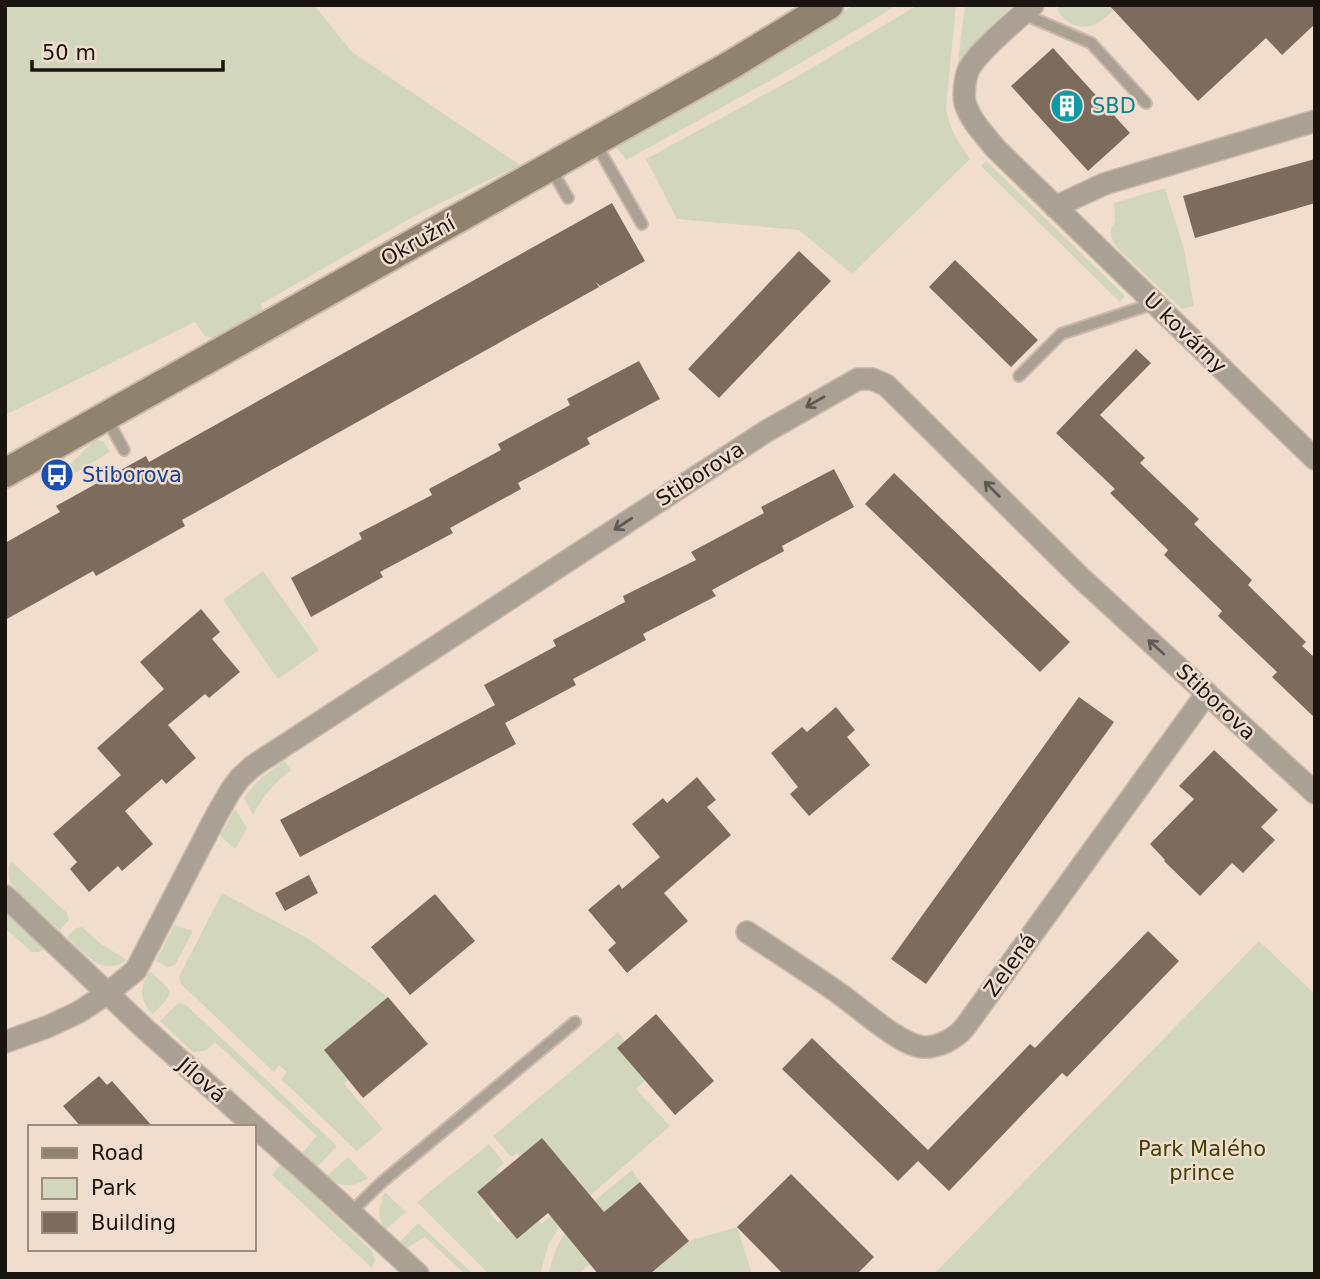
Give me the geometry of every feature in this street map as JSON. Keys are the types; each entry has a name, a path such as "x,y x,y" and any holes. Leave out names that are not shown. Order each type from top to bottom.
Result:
{"street":[{"name":"Okružní","path":"5,474 729,66 829,5"},
{"name":"U kovárny","path":"1023,14 975,59 968,71 965,101 971,116 995,148 1315,458"},
{"path":"1055,207 1104,184 1315,121"},
{"name":"Stiborova","path":"5,1042 79,1012 136,970 231,790 240,778 269,755 791,416 858,379 872,379 886,385 1081,578 1315,793"},
{"name":"Zelená","path":"747,932 908,1042 927,1047 949,1040 965,1027 1207,693"},
{"name":"Jílová","path":"5,896 145,1029 253,1125"},
{"name":"Jílová","path":"256,1128 351,1212 404,1269"}],"lane":[{"path":"1023,14 1091,43 1146,103"},
{"path":"595,141 642,224"},
{"path":"550,166 568,198"},
{"path":"1019,376 1061,334 1155,303"},
{"path":"106,417 124,450"},
{"path":"351,1212 382,1182 575,1022"}],"green space":[{"path":"5,5 314,5 352,52 520,165 420,213 261,304 261,315 215,339 205,336 195,322 5,415"},
{"path":"854,5 897,5 797,65 626,160 614,143 736,77"},
{"path":"918,5 956,5 946,107 951,128 970,159 852,274 799,230 677,219 646,159 793,79"},
{"path":"965,5 1013,5 980,37 966,56 956,77"},
{"path":"1057,5 1109,5 1114,10 1097,24 1082,27 1066,20"},
{"path":"986,161 1125,296 1120,302 981,166"},
{"path":"1165,188 1184,249 1194,306 1182,309 1117,248 1111,235 1115,222 1114,203"},
{"path":"96,439 104,442 110,452 70,476 65,469"},
{"path":"263,571 319,650 278,679 223,600"},
{"path":"284,760 291,770 269,790 253,815 244,798 260,779"},
{"path":"235,809 247,828 235,849 220,835"},
{"path":"11,861 67,913 69,920 60,930 15,889 9,875"},
{"path":"222,893 309,939 388,997 324,1050 348,1080 344,1084 383,1129 357,1151 281,1079 287,1072 279,1065 274,1072 181,984 179,977"},
{"path":"5,912 45,948 40,952 32,952 5,928"},
{"path":"174,925 193,931 175,965 168,967 156,961"},
{"path":"82,927 101,944 127,960 110,966 102,965 87,956 67,937 76,928"},
{"name":"Park Malého prince","path":"1259,941 1315,994 1315,1274 934,1274"},
{"path":"150,971 170,993 153,1014 145,1004 142,993"},
{"path":"178,1003 186,1005 337,1146 316,1168 301,1154 317,1136 215,1042 205,1051 193,1052 160,1021"},
{"path":"618,1032 625,1041 618,1048 645,1080 636,1089 670,1126 585,1200 561,1225 549,1243 540,1274 489,1274 417,1202 489,1144 504,1163 496,1170 499,1174 477,1192 492,1210 489,1212 498,1223 501,1221 517,1239 562,1207 542,1138 520,1156 517,1153 511,1157 493,1136"},
{"path":"348,1157 368,1178 357,1184 342,1185 327,1176"},
{"path":"281,1164 372,1251 375,1261 372,1268 272,1175"},
{"path":"632,1170 640,1182 570,1240 590,1264 578,1274 548,1274 557,1247 576,1219"},
{"path":"385,1192 406,1212 385,1230 379,1211"},
{"path":"418,1223 473,1274 465,1274 425,1237 405,1249 399,1243"},
{"path":"737,1227 752,1274 650,1274 689,1241"}],"building":[{"path":"1109,5 1315,5 1315,24 1282,55 1266,38 1198,101"},
{"name":"SBD","path":"1053,48 1130,133 1088,171 1011,86"},
{"path":"1315,159 1315,203 1195,238 1183,196"},
{"path":"612,203 645,261 600,286 596,282 599,287 182,520 185,526 96,576 93,571 5,620 5,543 60,512 56,506 146,456 149,462"},
{"path":"799,251 831,281 719,398 688,369"},
{"path":"955,260 1038,340 1011,367 929,287"},
{"path":"1136,349 1151,363 1100,415 1145,458 1140,463 1199,519 1194,524 1252,580 1248,585 1306,642 1302,646 1315,658 1315,718 1272,677 1277,672 1218,616 1222,611 1164,555 1168,550 1110,493 1115,489 1056,433"},
{"path":"639,361 660,399 587,438 590,444 518,483 521,489 450,528 453,533 380,572 383,577 311,617 291,578 362,539 359,533 432,495 429,489 501,450 498,444 570,405 567,399"},
{"path":"834,469 854,507 782,546 784,551 712,590 716,596 643,634 646,640 573,679 576,685 505,723 516,744 300,857 280,820 495,705 484,685 556,646 553,640 625,602 623,596 696,560 691,552 764,513 761,507"},
{"path":"894,473 1070,642 1040,672 865,504"},
{"path":"201,609 220,632 212,639 240,672 209,698 205,694 168,725 196,758 166,784 162,779 125,811 153,844 122,871 118,866 89,892 70,869 77,862 53,834 121,775 97,748 164,689 140,662"},
{"path":"1079,697 1114,722 926,984 891,959"},
{"path":"836,707 855,730 847,737 870,765 809,816 790,794 798,787 771,753 802,727 807,732"},
{"path":"1214,750 1278,810 1261,827 1275,840 1243,873 1232,863 1200,896 1150,844 1194,799 1179,786"},
{"path":"697,777 716,800 707,807 731,835 664,893 688,921 627,973 608,950 616,943 588,910 619,884 622,889 660,857 632,824 663,798 667,803"},
{"path":"309,875 318,893 285,911 275,893"},
{"path":"435,894 475,941 410,995 371,947"},
{"path":"1148,931 1179,961 1067,1077 1062,1073 949,1191 918,1161 898,1181 782,1069 812,1038 928,1150 1030,1044 1035,1048"},
{"path":"388,997 428,1044 363,1098 324,1050"},
{"path":"656,1014 714,1081 675,1115 617,1048"},
{"path":"99,1076 107,1085 112,1081 151,1125 79,1125 63,1106"},
{"path":"542,1138 604,1212 640,1182 689,1241 650,1274 598,1274 548,1213 517,1239 477,1192"},
{"path":"791,1174 874,1257 857,1274 783,1274 737,1227"}],"place":[{"name":"SBD","path":"1067,106"},
{"name":"Stiborova","path":"57,475"}]}
